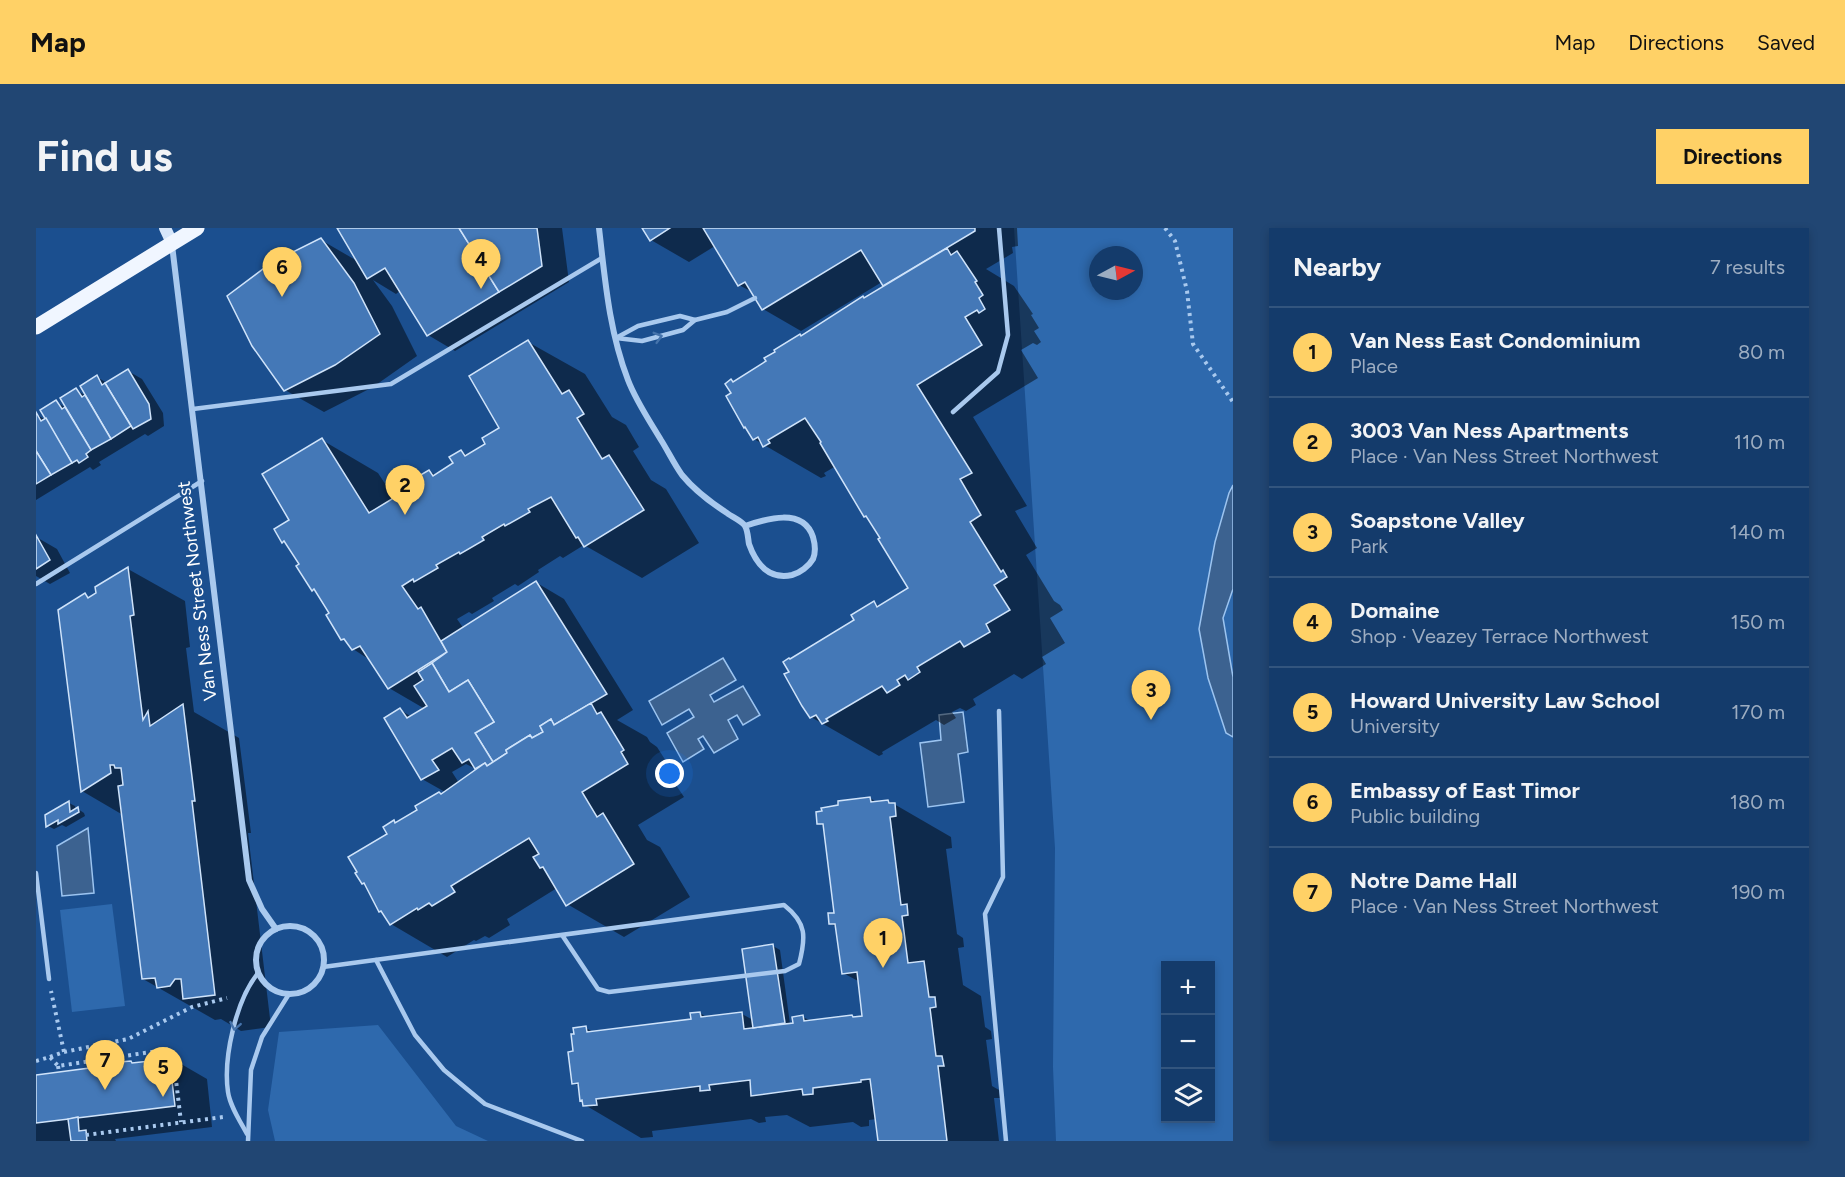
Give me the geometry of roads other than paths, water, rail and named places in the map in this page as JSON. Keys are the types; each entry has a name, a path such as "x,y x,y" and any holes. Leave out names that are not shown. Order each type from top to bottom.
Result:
{"main road":[{"name":"Van Ness Street Northwest","path":"165,228 172,243"},
{"name":"Van Ness Street Northwest","path":"172,243 176,228"},
{"path":"36,327 197,228"}],"street":[{"path":"598,228 608,310 627,379 681,474 700,494 745,526 754,555 760,566 768,573 789,576 797,574 814,557 815,545 812,534 799,521 784,517 765,519 745,526"},
{"name":"Van Ness Street Northwest","path":"172,243 249,880 262,909 276,929"},
{"path":"286,926 307,930 321,946 324,957 323,968 319,978 311,987 300,993 289,994 270,988 263,982 258,973 256,953 267,934 276,929 286,926"}],"lane":[{"path":"953,412 999,372 1008,335 999,228"},
{"path":"193,409 392,384 602,258"},
{"path":"616,338 642,341 683,330 695,320 727,312 755,298"},
{"path":"616,338 638,326 680,316 695,320"},
{"path":"36,584 201,481"},
{"path":"999,711 1004,877 985,914 1006,1141"},
{"path":"36,873 49,979"},
{"path":"323,968 376,960 784,905 797,916 805,941 799,964 785,971 609,992 598,989 562,935"},
{"path":"376,960 415,1035 444,1070 485,1104 582,1141"},
{"path":"247,1134 228,1094 227,1068 238,1008 248,986 258,973"},
{"path":"248,1141 253,1062 262,1037 289,994"}],"place":[{"name":"Domaine","path":"481,289"},
{"name":"Embassy of East Timor","path":"282,297"},
{"name":"3003 Van Ness Apartments","path":"405,515"},
{"name":"Soapstone Valley","path":"1151,720"},
{"name":"Van Ness East Condominium","path":"883,968"},
{"name":"Notre Dame Hall","path":"105,1090"},
{"name":"Howard University Law School","path":"163,1097"}]}
